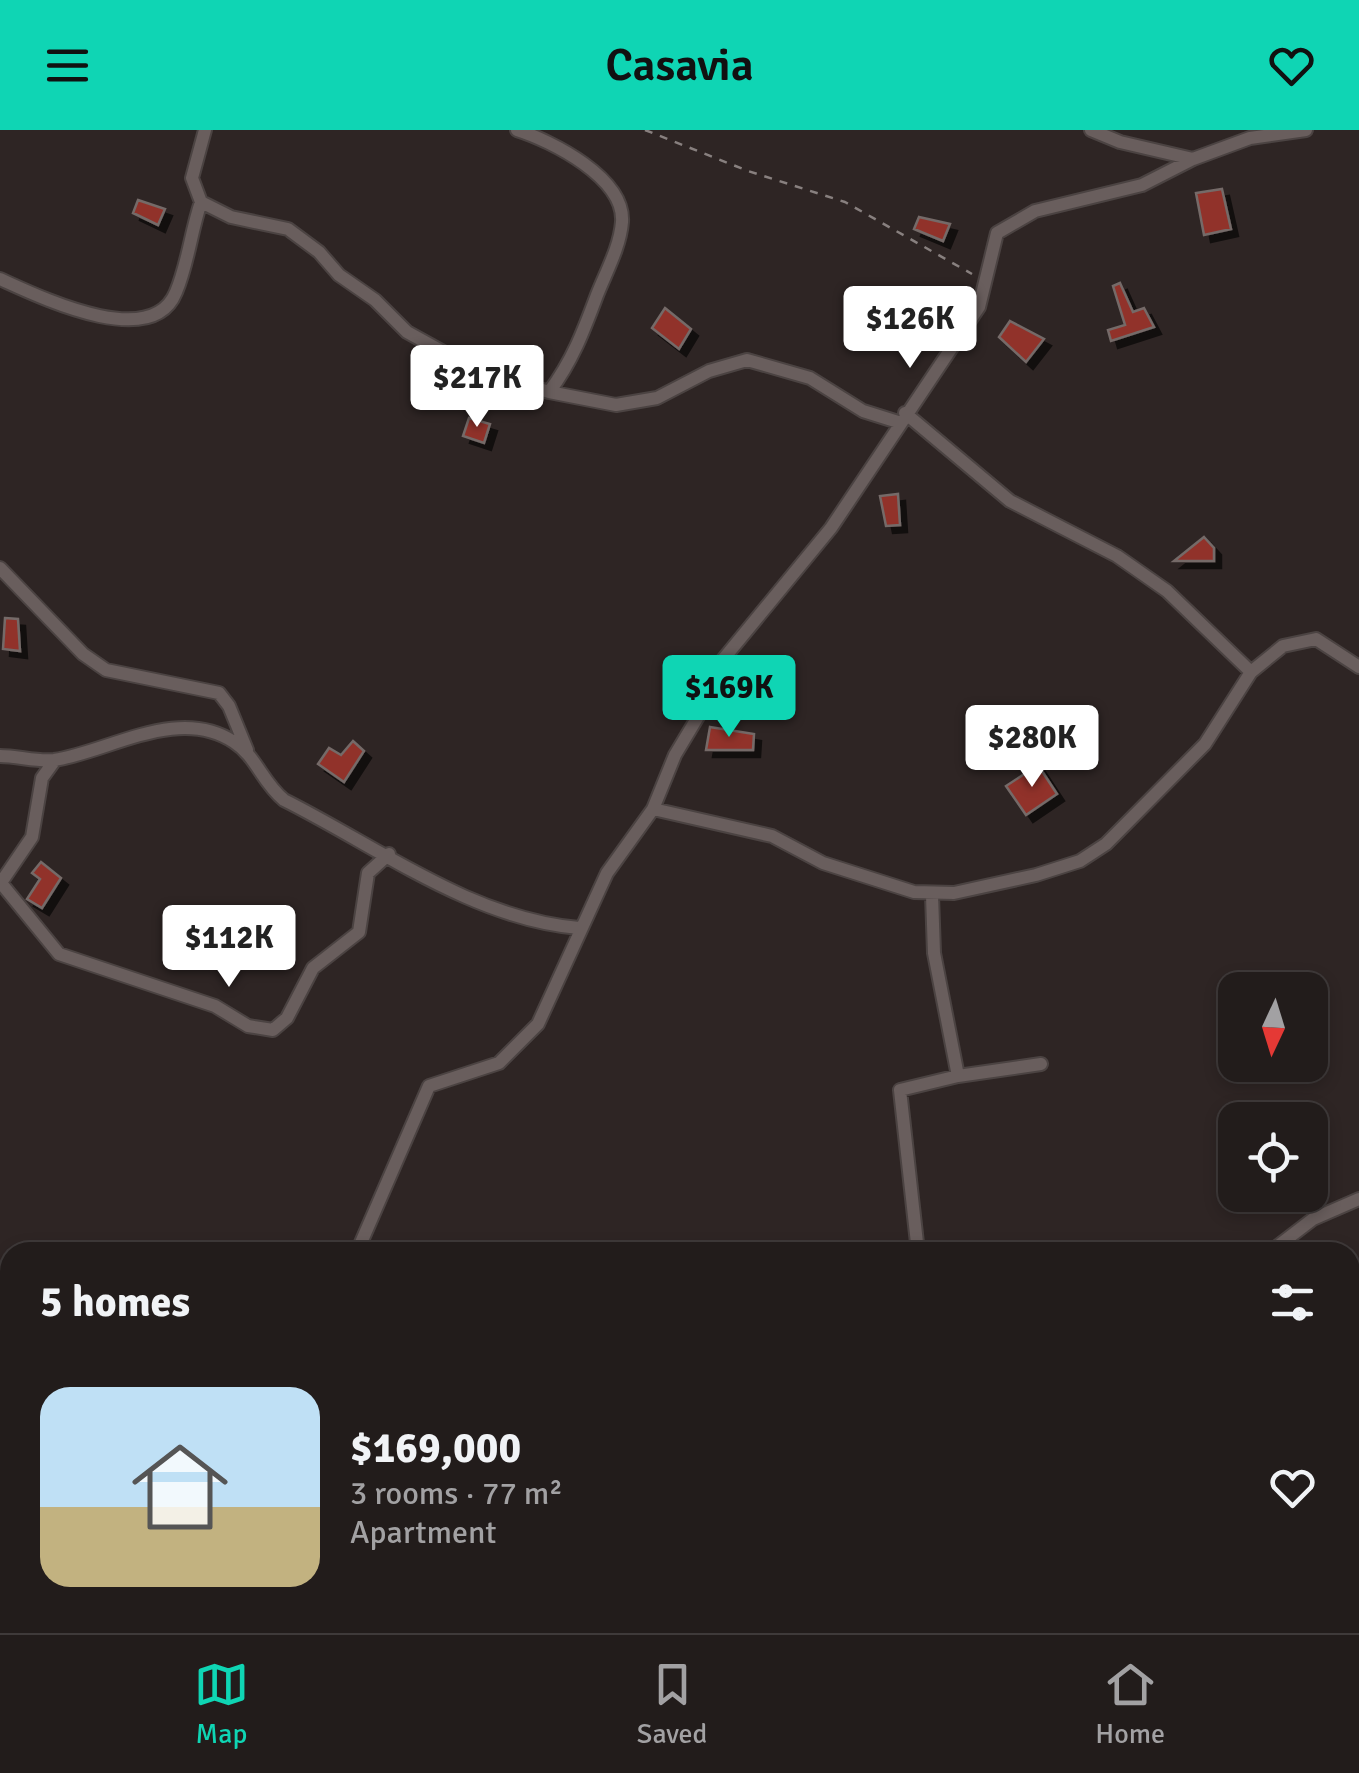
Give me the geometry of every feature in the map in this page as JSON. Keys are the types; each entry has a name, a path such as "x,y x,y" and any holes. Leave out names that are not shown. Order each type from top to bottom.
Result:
{"street":[{"path":"0,279 82,311 133,321 164,310 176,293 201,202 192,178 205,130"},
{"path":"518,130 584,161 619,204 622,219 618,242 570,365 550,392"},
{"path":"1092,130 1120,142 1193,159"},
{"path":"361,1242 430,1086 500,1063 538,1024 579,928 608,873 653,809 675,755 702,710 716,668 831,528 979,307 998,233 1013,220 1142,186 1193,159 1250,138 1306,130"},
{"path":"201,202 231,216 288,229 319,252 339,275 375,300 407,332 474,369 550,392 616,404 640,402 732,361 747,360 810,378 863,411 902,418 1010,501 1118,556 1167,592 1251,672"},
{"path":"0,568 83,654 106,670 219,693 229,706 263,784 284,800 524,922 579,928"},
{"path":"653,809 772,836 857,876 932,895 1036,875 1080,861 1106,844 1205,744 1251,672 1283,646 1302,638 1326,643 1359,667"},
{"path":"0,756 54,760 145,730 230,739 248,752"},
{"path":"54,760 42,778 32,837 0,884 59,954 215,1006 248,1026 274,1030 287,1018 313,968 359,932 368,873 388,854"},
{"path":"932,895 934,953 958,1076"},
{"path":"917,1242 900,1090 958,1076 1042,1064"},
{"path":"1283,1242 1313,1219 1359,1199"}],"path":[{"path":"644,130 748,171 845,202 987,282"}],"building":[{"path":"1222,189 1231,229 1204,235 1196,193"},
{"path":"138,200 165,209 158,225 133,213"},
{"path":"919,217 950,224 943,241 914,229"},
{"path":"1120,283 1133,312 1144,308 1154,327 1111,341 1108,330 1125,325 1113,286"},
{"path":"665,308 691,329 679,349 652,328"},
{"path":"1010,321 1044,339 1026,362 999,337"},
{"path":"469,418 490,424 484,443 463,436"},
{"path":"898,494 900,525 886,526 880,496"},
{"path":"1204,537 1214,548 1214,561 1174,561"},
{"path":"5,618 18,619 20,651 3,649"},
{"path":"710,727 754,734 753,750 706,750"},
{"path":"353,741 364,751 344,782 318,764 329,748 341,755"},
{"path":"1038,765 1057,794 1026,815 1006,786"},
{"path":"41,862 61,878 42,908 27,899 40,879 32,873"}]}
